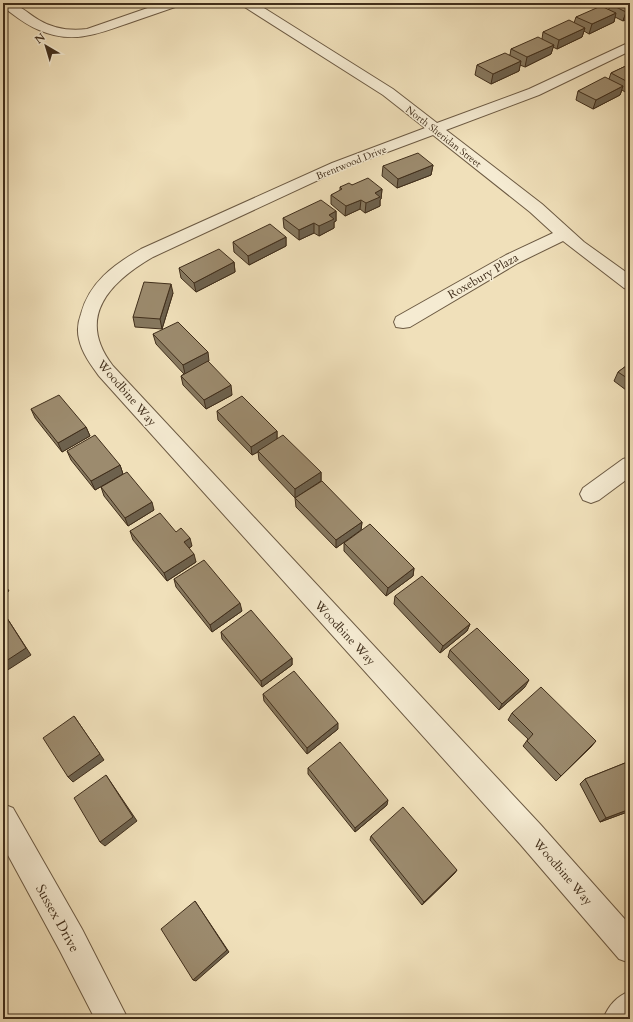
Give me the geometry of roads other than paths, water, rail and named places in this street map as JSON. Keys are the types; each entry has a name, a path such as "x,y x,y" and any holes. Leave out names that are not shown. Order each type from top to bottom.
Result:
{"street":[{"path":"6,3 34,24 57,33 77,34 89,33 174,3"},
{"name":"North Sheridan Street","path":"247,3 376,84 436,129 536,208 564,234 630,284"},
{"name":"Brentwood Drive","path":"91,306 101,289 114,274 147,253 330,170 534,92 630,46"},
{"name":"Roxebury Plaza","path":"403,322 512,259 564,234"},
{"name":"Woodbine Way","path":"91,306 87,328 88,341 95,356 106,371 530,834 630,948"},
{"path":"591,494 630,466"},
{"name":"Sussex Drive","path":"3,818 71,940 112,1019"},
{"path":"620,1019 630,1007"}]}
